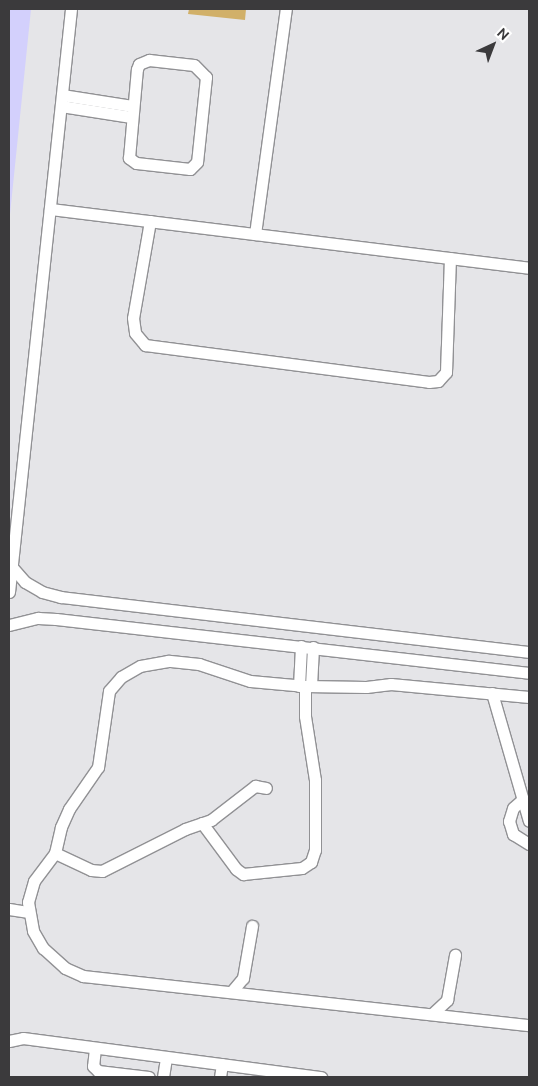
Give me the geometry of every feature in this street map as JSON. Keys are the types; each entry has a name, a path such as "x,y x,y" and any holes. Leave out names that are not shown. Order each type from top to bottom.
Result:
{"street":[{"path":"9,592 71,9"},
{"path":"255,234 286,9"},
{"path":"143,61 200,67 206,77 195,165 186,170 132,161 128,154 132,111 137,70 143,61"},
{"path":"61,101 132,111"},
{"path":"50,209 529,268"},
{"path":"150,221 133,318 136,333 145,344 429,382 442,379 446,372 450,258"},
{"path":"12,567 25,582 42,592 61,597 529,652"},
{"path":"9,625 38,618 56,619 307,646 529,673"},
{"path":"202,823 236,869 243,874 302,868 311,862 315,850 315,780 304,710 307,646"},
{"path":"529,697 391,684 366,687 305,686 240,679 199,664 168,660 146,663 126,673 106,696 98,767 65,818 55,853 29,892 29,912 34,931 43,948 74,972 529,1024"},
{"path":"492,694 529,821"},
{"path":"55,853 91,870 102,871 221,814 255,786 266,788"},
{"path":"523,799 513,808 509,821 513,834 529,844"},
{"path":"9,909 29,912"},
{"path":"232,991 243,978 252,926"},
{"path":"432,1014 447,1000 455,955"},
{"path":"243,978 256,994"},
{"path":"447,1000 460,1017"},
{"path":"9,1041 23,1038 321,1077"},
{"path":"95,1048 93,1066 98,1072 149,1077"},
{"path":"163,1077 166,1057"},
{"path":"220,1077 222,1064"}],"shaded area":[{"path":"9,9 31,9 9,224"}],"building":[{"path":"189,9 246,9 245,20 188,14"}]}
